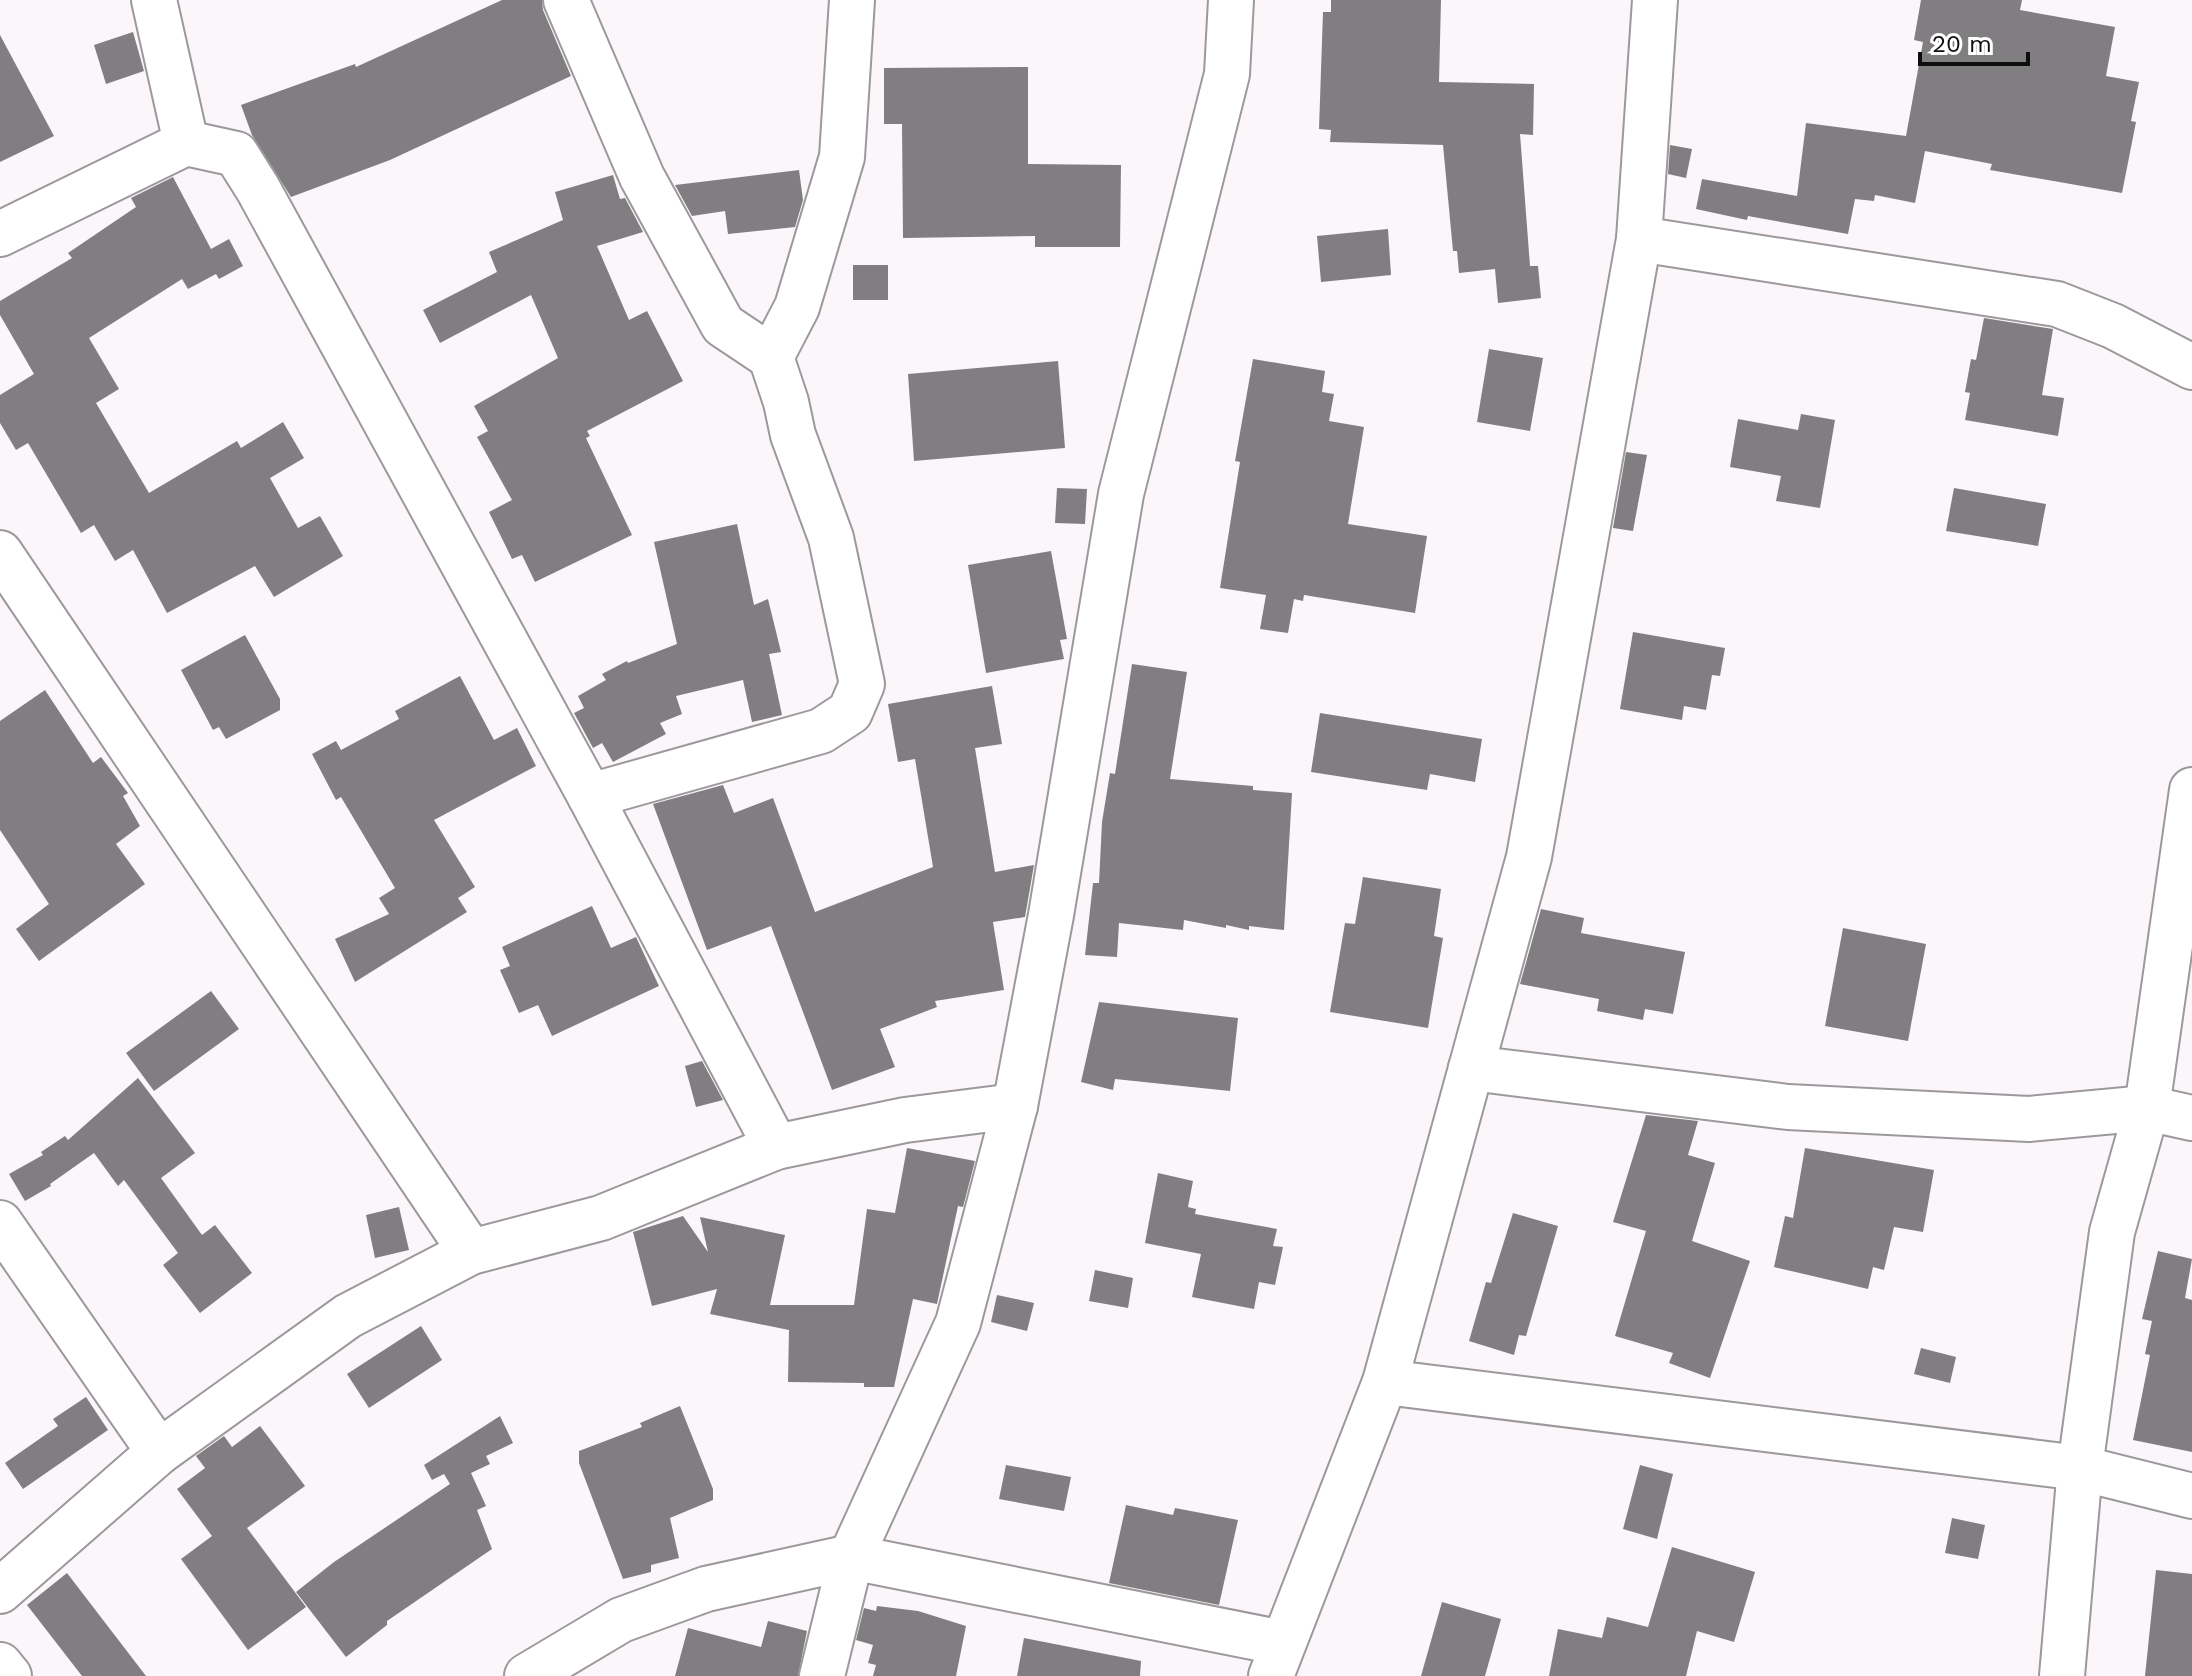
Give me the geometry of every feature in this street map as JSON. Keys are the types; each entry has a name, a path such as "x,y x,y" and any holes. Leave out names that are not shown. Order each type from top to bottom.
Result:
{"street":[{"path":"154,0 186,143"},
{"path":"566,0 642,177 723,325 771,357 793,435 831,538 862,684 850,712 821,731 590,796"},
{"path":"771,357 797,307 842,157 852,0"},
{"path":"822,1676 851,1557 958,1323 1015,1106 1051,915 1121,494 1227,74 1231,0"},
{"path":"527,1676 621,1620 706,1589 851,1557 1277,1660 1385,1382 1529,857 1639,239 1655,0"},
{"path":"0,234 186,143 236,154 590,796 776,1147"},
{"path":"1639,239 2057,304 2113,326 2192,367"},
{"path":"0,553 471,1252"},
{"path":"2062,1676 2080,1468 2112,1232 2147,1108 2192,793"},
{"path":"1471,1068 1788,1107 2029,1119 2147,1108 2192,1118"},
{"path":"0,1591 159,1452 348,1316 471,1252 601,1218 776,1147 905,1120 1015,1106"},
{"path":"0,1223 159,1452"},
{"path":"1385,1382 2080,1468 2192,1496"},
{"path":"0,1665 9,1676"}],"building":[{"path":"502,0 542,0 543,10 571,76 390,160 291,197 252,135 241,105 355,64 356,67"},
{"path":"1331,0 1441,0 1439,82 1534,84 1533,135 1520,134 1530,266 1538,266 1541,298 1498,303 1495,269 1459,273 1457,251 1453,251 1443,145 1330,142 1331,130 1319,129 1323,12 1331,12"},
{"path":"1921,0 2022,0 2020,10 2115,27 2106,76 2139,82 2131,121 2136,122 2122,193 1990,170 1992,164 1925,151 1915,203 1875,195 1874,201 1855,199 1848,234 1748,216 1747,220 1696,209 1702,179 1797,196 1806,123 1906,136 1923,42 1914,40"},
{"path":"133,32 144,71 106,84 94,45"},
{"path":"0,35 54,136 0,162"},
{"path":"1028,67 1028,164 1121,165 1120,247 1035,247 1035,236 903,238 902,124 884,124 884,68"},
{"path":"1670,145 1692,149 1686,178 1668,174"},
{"path":"799,170 803,200 795,227 728,234 725,211 692,216 675,185"},
{"path":"613,175 620,199 625,198 643,232 597,246 629,320 647,311 683,381 587,431 590,436 586,438 632,535 535,582 522,555 512,559 489,512 512,500 477,437 488,431 474,406 558,358 531,295 440,343 423,310 497,272 489,252 563,220 555,192"},
{"path":"173,177 211,249 229,239 243,266 219,279 216,274 188,289 182,279 89,338 119,389 96,403 149,493 237,441 241,448 283,422 304,458 270,478 298,528 320,516 343,556 274,597 255,566 167,613 133,550 115,561 94,525 81,533 28,443 16,450 0,423 0,395 34,374 0,315 0,301 72,258 68,253 136,207 131,198"},
{"path":"1388,229 1391,275 1321,282 1317,236"},
{"path":"853,265 888,265 888,300 853,300"},
{"path":"1984,318 2053,329 2042,395 2064,398 2058,436 1965,420 1970,393 1965,392 1971,359 1976,360"},
{"path":"1489,349 1543,358 1530,431 1477,422"},
{"path":"1253,359 1325,371 1322,392 1334,394 1329,421 1364,427 1348,524 1427,536 1415,613 1304,595 1303,601 1294,599 1288,633 1260,629 1266,595 1220,588 1240,462 1235,461"},
{"path":"1058,361 1065,448 914,461 908,374"},
{"path":"1801,414 1835,420 1820,508 1776,501 1781,476 1730,467 1738,419 1798,430"},
{"path":"1626,452 1647,455 1633,531 1613,528"},
{"path":"1057,488 1087,489 1085,524 1055,523"},
{"path":"1954,488 2046,504 2038,546 1946,531"},
{"path":"737,524 754,605 768,599 781,652 769,654 782,715 752,722 743,680 676,696 682,714 660,723 666,734 613,762 602,743 593,748 574,713 584,708 578,696 606,680 602,674 627,661 677,644 654,542"},
{"path":"1051,551 1067,639 1060,640 1064,659 986,673 968,565"},
{"path":"1633,632 1725,648 1720,676 1712,675 1706,710 1684,706 1682,720 1620,709"},
{"path":"245,635 280,699 280,710 226,739 219,727 213,730 181,670"},
{"path":"1132,664 1187,672 1170,779 1253,786 1253,790 1292,793 1284,930 1249,926 1249,930 1226,925 1226,928 1184,920 1183,930 1119,923 1117,957 1085,955 1093,883 1099,883 1102,822 1110,773 1115,774"},
{"path":"460,676 494,740 517,728 536,766 434,820 475,887 458,898 467,912 355,982 335,939 389,914 379,898 395,888 341,797 336,800 312,754 336,741 341,750 399,719 395,711"},
{"path":"992,686 1002,744 975,748 995,872 1034,865 1025,917 993,922 1004,990 935,1001 937,1007 880,1029 895,1067 832,1090 771,926 707,950 653,804 723,785 734,813 773,798 815,912 933,867 915,759 898,762 888,704"},
{"path":"45,690 93,763 101,757 128,793 123,796 140,826 116,844 145,884 39,961 16,929 49,904 0,830 0,721"},
{"path":"1320,713 1482,739 1475,782 1430,774 1427,790 1311,772"},
{"path":"1363,877 1441,889 1434,936 1443,938 1428,1028 1330,1012 1345,923 1355,924"},
{"path":"592,906 611,948 636,937 659,986 552,1036 538,1005 519,1013 500,970 510,966 502,947"},
{"path":"1541,909 1584,918 1581,933 1685,952 1673,1014 1645,1009 1643,1020 1597,1011 1599,999 1520,984"},
{"path":"1843,928 1926,944 1908,1041 1825,1026"},
{"path":"211,991 239,1029 154,1091 126,1053"},
{"path":"1099,1002 1238,1018 1230,1091 1115,1079 1113,1090 1081,1082"},
{"path":"702,1061 723,1100 696,1107 685,1066"},
{"path":"138,1078 195,1153 161,1178 202,1235 215,1225 252,1273 200,1313 163,1265 178,1253 124,1180 118,1186 94,1153 51,1186 25,1201 9,1174 43,1155 41,1152 65,1136 68,1140"},
{"path":"1646,1115 1698,1121 1688,1155 1715,1163 1692,1241 1750,1261 1710,1378 1669,1363 1673,1353 1615,1336 1646,1231 1613,1222"},
{"path":"907,1148 975,1161 963,1207 958,1206 937,1304 913,1299 894,1387 864,1387 864,1383 788,1382 789,1330 710,1314 717,1289 652,1306 633,1232 683,1216 708,1252 700,1217 785,1235 770,1305 854,1305 867,1209 895,1213"},
{"path":"1805,1148 1934,1170 1923,1232 1894,1227 1884,1270 1873,1267 1868,1289 1774,1267 1785,1216 1793,1218"},
{"path":"1158,1173 1193,1181 1188,1207 1196,1209 1195,1214 1277,1229 1273,1246 1283,1247 1275,1285 1259,1282 1254,1309 1192,1297 1201,1254 1145,1243"},
{"path":"399,1207 409,1250 375,1258 366,1215"},
{"path":"1513,1213 1558,1226 1526,1336 1519,1335 1514,1355 1469,1341 1486,1282 1491,1283"},
{"path":"2158,1251 2192,1259 2185,1298 2192,1300 2192,1452 2133,1440 2150,1355 2145,1354 2152,1321 2142,1319"},
{"path":"1095,1270 1133,1278 1128,1308 1089,1301"},
{"path":"997,1295 1034,1303 1027,1331 991,1322"},
{"path":"421,1326 442,1360 369,1408 347,1374"},
{"path":"1921,1348 1956,1357 1950,1383 1914,1374"},
{"path":"86,1397 108,1430 23,1489 5,1463 58,1426 53,1419"},
{"path":"680,1406 713,1489 713,1500 670,1518 679,1558 651,1565 651,1572 623,1579 579,1463 579,1451 642,1427 640,1423"},
{"path":"500,1416 513,1443 486,1456 490,1464 471,1473 486,1506 477,1510 492,1549 387,1621 387,1625 346,1657 296,1592 334,1562 450,1484 444,1474 432,1480 424,1465"},
{"path":"260,1426 305,1486 247,1528 306,1607 248,1650 181,1559 212,1536 177,1489 205,1468 196,1456 224,1436 232,1447"},
{"path":"1006,1465 1071,1477 1064,1511 999,1499"},
{"path":"1640,1465 1673,1474 1657,1539 1623,1529"},
{"path":"1126,1505 1173,1515 1175,1508 1238,1520 1219,1605 1109,1583"},
{"path":"1952,1518 1985,1525 1978,1559 1945,1553"},
{"path":"1672,1547 1755,1572 1734,1642 1697,1631 1686,1676 1549,1676 1558,1629 1602,1638 1607,1617 1648,1627"},
{"path":"2156,1570 2192,1574 2192,1676 2145,1676"},
{"path":"67,1573 146,1676 82,1676 27,1605"},
{"path":"1442,1602 1501,1619 1485,1676 1421,1676"},
{"path":"877,1606 918,1611 966,1626 956,1676 873,1676 876,1665 868,1663 873,1645 856,1640 864,1608 876,1611"},
{"path":"768,1621 807,1631 798,1676 675,1676 688,1628 761,1647"},
{"path":"1024,1638 1141,1661 1140,1676 1017,1676"}]}
